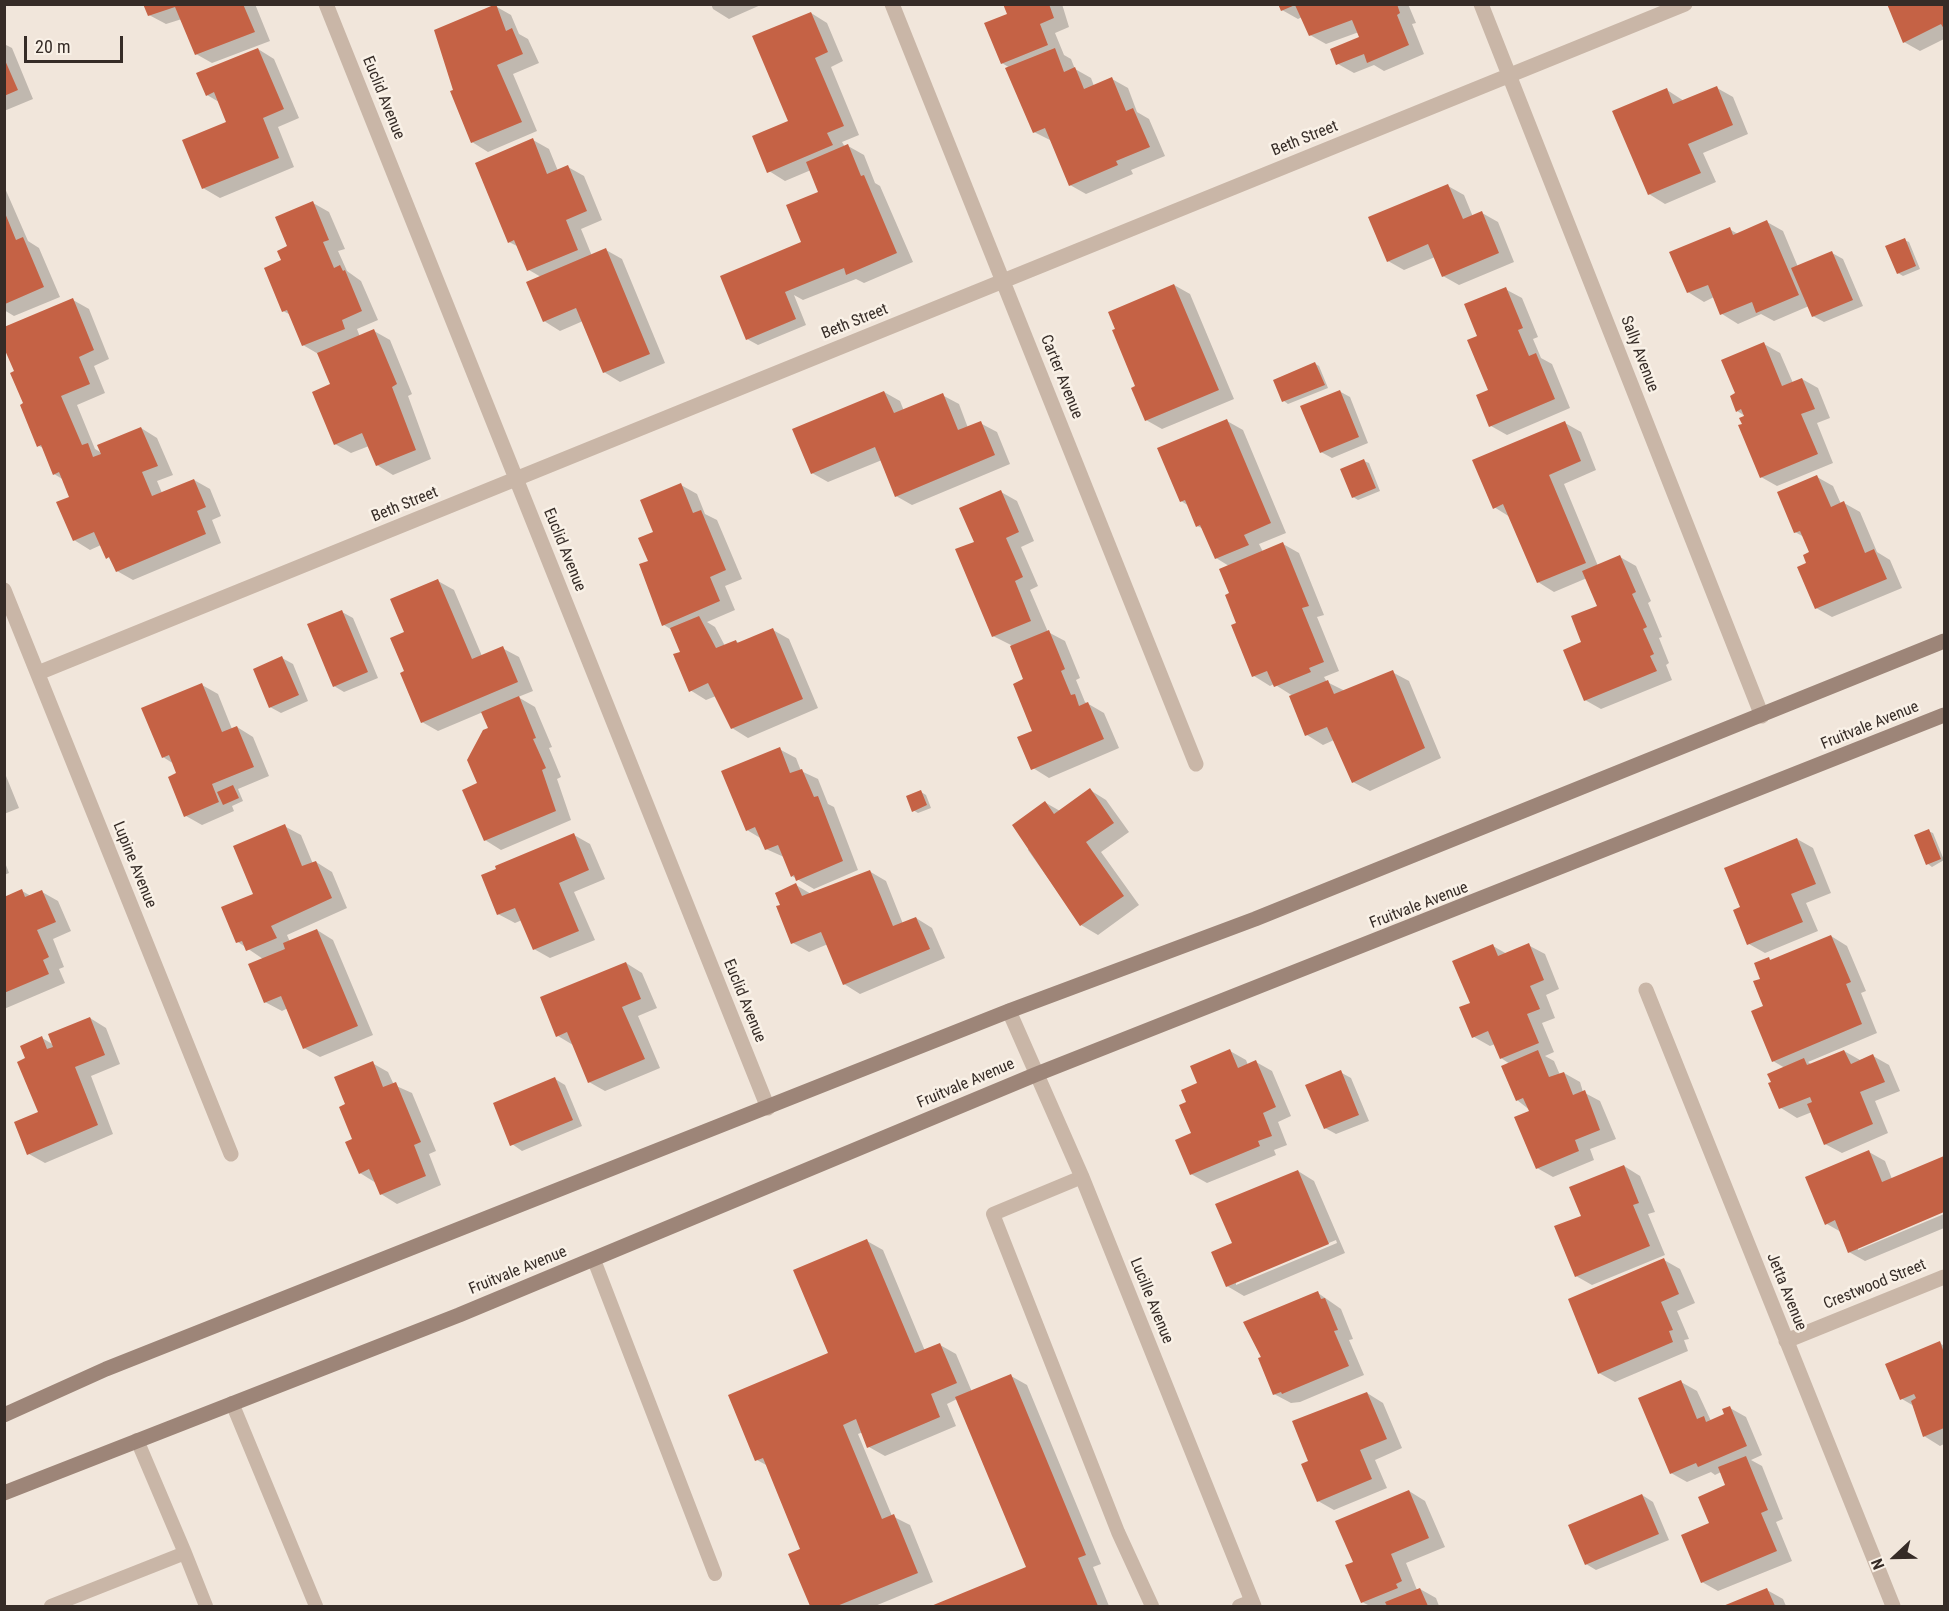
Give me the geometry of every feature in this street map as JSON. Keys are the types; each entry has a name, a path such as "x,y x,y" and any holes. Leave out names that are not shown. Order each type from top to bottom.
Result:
{"main road":[{"path":"4,1415 106,1369 1009,1011 1255,919 1944,641"},
{"name":"Fruitvale Avenue","path":"4,1494 594,1260 1037,1074 1944,715"}],"street":[{"name":"Euclid Avenue","path":"326,4 768,1108"},
{"name":"Carter Avenue","path":"892,4 1196,764"},
{"name":"Sally Avenue","path":"1481,4 1762,716"},
{"name":"Beth Street","path":"38,673 1685,4"},
{"name":"Lupine Avenue","path":"4,590 231,1154"},
{"name":"Jetta Avenue","path":"1646,990 1893,1606"},
{"name":"Lucille Avenue","path":"1009,1011 1082,1177 1248,1605"},
{"name":"Crestwood Street","path":"1786,1341 1944,1277"}],"lane":[{"path":"1082,1177 993,1214 1118,1532 1152,1606"},
{"path":"594,1260 715,1574"},
{"path":"232,1403 316,1606"},
{"path":"137,1440 206,1606"},
{"path":"51,1606 184,1553"}],"building":[{"path":"143,4 243,4 255,32 195,55 175,7 148,16"},
{"path":"496,4 506,31 512,28 523,54 497,65 522,122 471,143 450,91 453,90 434,30"},
{"path":"1003,4 1049,4 1054,18 1040,24 1048,45 1001,64 984,23 1007,14"},
{"path":"1278,4 1397,4 1400,13 1397,15 1409,45 1367,63 1364,54 1336,65 1330,49 1359,37 1352,20 1309,36 1295,5 1281,11"},
{"path":"1887,4 1944,4 1944,29 1941,24 1903,43"},
{"path":"811,12 828,52 815,58 844,126 827,133 833,145 767,173 752,136 788,121 752,36"},
{"path":"258,48 284,109 263,118 279,158 202,189 182,140 226,122 214,92 206,96 196,73"},
{"path":"1055,48 1064,72 1075,67 1084,89 1112,77 1126,111 1133,108 1150,147 1116,161 1118,165 1069,186 1045,128 1033,133 1005,68"},
{"path":"4,58 18,90 4,96"},
{"path":"1717,86 1733,125 1688,144 1701,173 1648,195 1612,111 1667,88 1673,104"},
{"path":"533,138 547,174 568,165 587,211 566,220 578,250 527,271 514,240 508,243 475,163"},
{"path":"848,144 861,176 864,175 897,253 846,275 844,268 785,292 796,319 746,340 720,276 801,242 786,205 818,192 806,162"},
{"path":"1448,184 1463,219 1482,211 1499,253 1442,277 1428,244 1387,262 1368,217"},
{"path":"313,201 329,240 323,242 334,268 340,265 343,271 345,270 362,311 342,320 345,329 302,346 287,310 282,312 264,268 281,260 277,251 287,246 275,217"},
{"path":"5,213 16,240 23,237 44,287 5,304"},
{"path":"1767,220 1799,295 1756,313 1752,302 1720,315 1708,285 1687,293 1669,252 1730,227 1733,235"},
{"path":"1905,238 1916,266 1897,274 1885,246"},
{"path":"606,248 650,354 603,373 576,308 543,322 526,282"},
{"path":"1832,251 1853,300 1812,317 1791,268"},
{"path":"1174,284 1219,390 1145,421 1131,388 1135,386 1112,330 1115,329 1108,312"},
{"path":"1506,287 1523,328 1518,330 1529,356 1536,353 1555,399 1489,427 1476,395 1488,390 1467,340 1477,336 1464,304"},
{"path":"73,298 94,350 79,357 90,384 61,396 82,445 88,443 93,457 101,454 97,445 141,427 158,466 142,472 152,496 194,479 206,507 197,511 206,534 116,572 109,557 106,559 94,532 73,541 56,502 69,497 59,472 53,475 41,445 37,447 20,405 23,403 10,373 14,371 4,348 4,327"},
{"path":"374,329 397,384 392,387 416,450 376,466 362,433 334,445 312,392 330,384 317,353"},
{"path":"1764,342 1782,386 1802,378 1815,409 1801,414 1818,454 1760,478 1738,425 1742,424 1739,418 1744,416 1741,409 1736,412 1730,396 1735,393 1721,360"},
{"path":"1315,362 1325,385 1282,402 1273,380"},
{"path":"1340,390 1359,437 1320,453 1300,406"},
{"path":"884,391 894,413 943,393 958,430 981,421 995,455 895,497 875,447 811,474 792,429"},
{"path":"1227,419 1271,523 1244,535 1249,545 1215,559 1200,525 1196,527 1185,500 1180,502 1157,448"},
{"path":"1565,421 1581,461 1549,475 1586,563 1537,583 1503,504 1493,509 1472,460"},
{"path":"1364,459 1376,488 1352,498 1340,469"},
{"path":"1817,475 1831,507 1844,501 1865,553 1874,549 1887,579 1815,609 1797,567 1806,563 1803,555 1809,552 1800,531 1794,533 1777,492"},
{"path":"681,483 693,513 701,510 726,570 710,577 720,601 662,626 639,564 648,561 638,538 653,532 640,500"},
{"path":"1001,490 1019,532 1006,538 1023,577 1015,581 1031,621 992,637 955,549 974,542 959,508"},
{"path":"1283,542 1309,606 1302,608 1324,662 1309,668 1311,672 1274,687 1267,671 1252,677 1231,625 1236,623 1225,595 1229,593 1219,569"},
{"path":"1620,555 1636,592 1632,594 1647,627 1643,629 1654,654 1650,656 1657,671 1584,701 1563,650 1581,642 1571,616 1597,606 1582,571"},
{"path":"438,579 472,659 503,646 518,682 421,723 400,673 404,671 390,638 404,632 390,599"},
{"path":"342,610 368,672 333,687 307,624"},
{"path":"699,616 716,648 736,640 737,643 773,628 803,699 731,729 708,683 689,692 673,654 680,652 670,628"},
{"path":"1049,630 1065,669 1061,671 1071,695 1075,694 1079,706 1088,702 1104,739 1031,770 1017,737 1032,731 1013,684 1023,679 1010,646"},
{"path":"282,656 299,695 269,708 253,669"},
{"path":"1393,670 1425,748 1352,783 1327,727 1305,736 1289,696 1328,680 1334,694"},
{"path":"202,683 222,732 237,726 254,767 212,784 219,802 184,817 168,777 176,773 169,755 162,758 141,708"},
{"path":"519,696 536,738 533,739 546,768 542,770 556,811 484,841 462,790 477,783 467,760 483,730 488,728 481,712"},
{"path":"780,747 790,773 802,769 814,797 818,796 843,861 796,881 794,875 791,877 778,845 765,850 755,827 746,831 721,771"},
{"path":"233,785 239,798 223,805 217,792"},
{"path":"1090,788 1114,823 1086,842 1124,896 1080,926 1012,825 1045,801 1054,814"},
{"path":"921,790 927,805 912,812 906,796"},
{"path":"285,824 302,866 316,861 332,898 271,926 277,938 246,951 242,941 236,943 221,907 253,894 233,846"},
{"path":"1929,829 1941,859 1926,865 1914,835"},
{"path":"574,833 589,870 559,883 579,931 533,950 515,908 497,915 481,875 496,869 495,866"},
{"path":"1797,838 1816,884 1791,894 1803,922 1747,945 1733,910 1740,907 1724,868"},
{"path":"870,870 893,926 916,917 930,949 843,985 821,932 791,944 776,906 780,905 775,893 796,883 802,896"},
{"path":"22,889 25,897 42,890 56,922 37,930 49,957 43,960 49,974 4,993 4,897"},
{"path":"317,929 358,1026 303,1049 281,996 264,1003 248,964 285,949 283,943"},
{"path":"1831,935 1851,982 1846,984 1862,1024 1772,1062 1751,1011 1763,1006 1753,981 1760,979 1754,963 1769,957 1770,960"},
{"path":"1529,943 1544,980 1530,986 1540,1009 1527,1014 1539,1043 1500,1059 1488,1031 1472,1038 1459,1007 1470,1003 1452,961 1493,944 1498,956"},
{"path":"626,962 641,999 622,1007 645,1059 588,1083 567,1032 556,1037 540,997"},
{"path":"90,1017 105,1055 75,1067 98,1125 27,1155 14,1122 38,1112 17,1062 25,1058 20,1046 42,1036 47,1049 53,1047 48,1034"},
{"path":"1230,1049 1238,1068 1256,1060 1276,1107 1263,1113 1272,1136 1258,1141 1260,1146 1190,1175 1175,1140 1191,1133 1179,1105 1186,1102 1181,1090 1197,1083 1190,1066"},
{"path":"1538,1050 1549,1077 1564,1072 1573,1095 1585,1090 1600,1130 1575,1140 1579,1151 1536,1169 1514,1117 1529,1111 1523,1098 1516,1101 1501,1066"},
{"path":"1844,1050 1851,1064 1873,1054 1885,1082 1860,1092 1873,1124 1824,1145 1807,1104 1812,1102 1810,1097 1779,1109 1768,1083 1771,1082 1767,1074 1804,1058 1807,1065"},
{"path":"373,1061 383,1087 396,1082 421,1142 414,1145 426,1176 380,1195 369,1169 359,1174 345,1142 352,1139 339,1107 345,1104 334,1077"},
{"path":"1341,1070 1359,1115 1324,1129 1305,1085"},
{"path":"555,1077 573,1120 510,1146 493,1103"},
{"path":"1869,1150 1882,1182 1944,1156 1944,1212 1848,1253 1835,1220 1825,1225 1805,1177"},
{"path":"1624,1165 1639,1203 1633,1205 1650,1246 1575,1277 1554,1226 1581,1216 1569,1187"},
{"path":"1298,1170 1329,1244 1226,1287 1211,1252 1232,1243 1215,1204"},
{"path":"867,1239 915,1353 940,1343 957,1383 931,1394 940,1417 867,1448 856,1419 843,1425 882,1519 894,1514 918,1573 837,1606 810,1606 788,1554 800,1549 763,1458 755,1461 728,1395 828,1353 793,1270"},
{"path":"1664,1258 1679,1294 1661,1302 1673,1330 1669,1331 1673,1342 1598,1374 1568,1299"},
{"path":"1318,1291 1321,1299 1325,1298 1338,1330 1334,1331 1349,1366 1282,1394 1281,1392 1273,1395 1258,1358 1261,1357 1243,1322"},
{"path":"1940,1341 1944,1353 1944,1428 1923,1437 1911,1401 1916,1398 1914,1394 1900,1400 1885,1364"},
{"path":"1011,1374 1086,1555 1078,1558 1098,1606 931,1606 1026,1567 955,1397"},
{"path":"1681,1380 1697,1419 1704,1416 1706,1422 1724,1414 1722,1409 1730,1406 1747,1446 1698,1467 1696,1463 1670,1474 1638,1398"},
{"path":"1367,1392 1387,1439 1360,1450 1372,1479 1317,1502 1301,1464 1308,1461 1292,1421"},
{"path":"1746,1456 1768,1510 1761,1513 1777,1551 1701,1583 1681,1535 1709,1523 1698,1497 1725,1485 1718,1467"},
{"path":"1409,1490 1429,1538 1391,1554 1402,1581 1396,1584 1398,1588 1361,1603 1345,1565 1353,1562 1335,1521"},
{"path":"1642,1494 1659,1534 1585,1565 1568,1525"},
{"path":"1420,1588 1428,1606 1387,1606 1385,1602"},
{"path":"1767,1588 1775,1606 1723,1606"}]}
